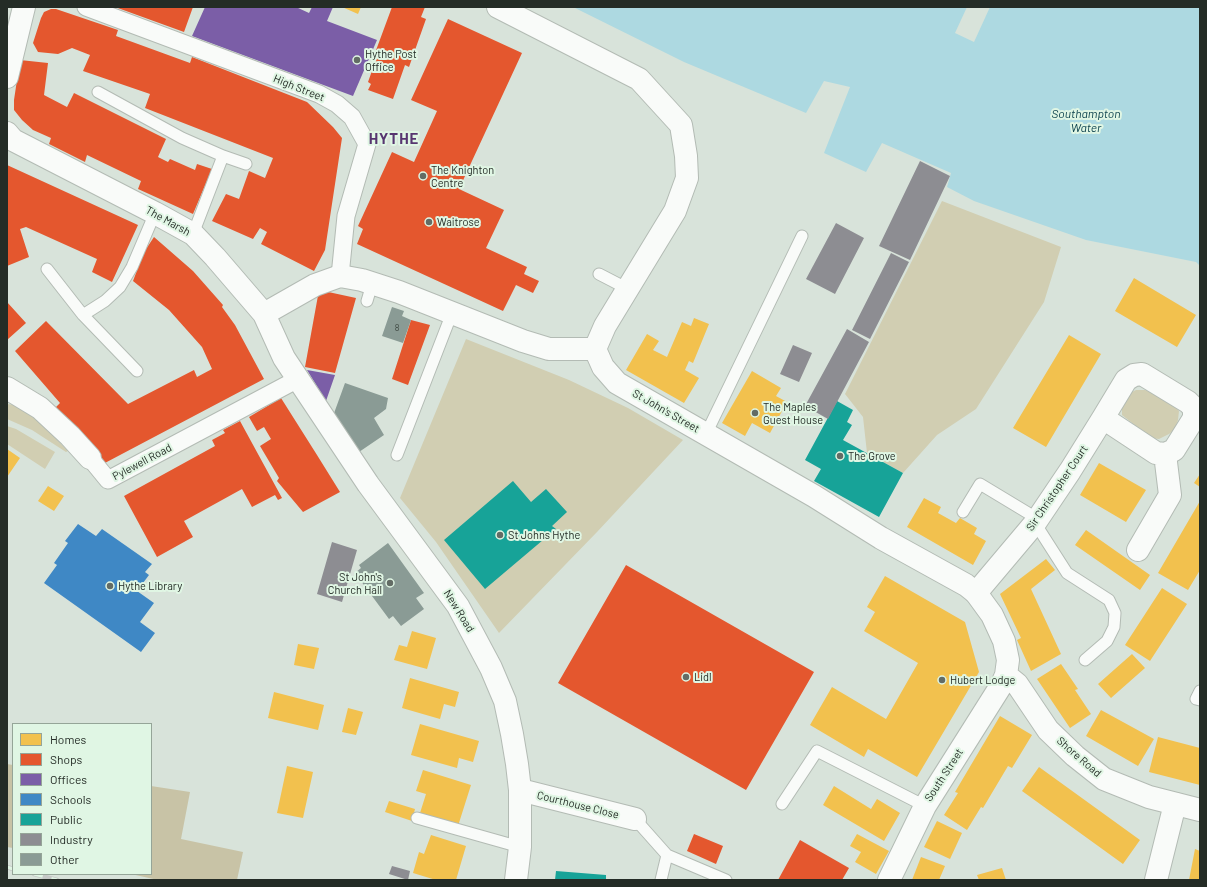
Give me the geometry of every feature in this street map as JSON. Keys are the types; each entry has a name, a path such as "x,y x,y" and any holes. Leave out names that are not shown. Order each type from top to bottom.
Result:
{"street":[{"path":"7,77 24,7"},
{"name":"High Street","path":"86,7 319,94 337,104 352,117 367,144 346,216 340,276"},
{"path":"264,314 315,285 340,276 362,280 370,292 398,292 523,342 549,349 595,349 605,326 675,211 687,178 686,156 681,125 639,79 498,7"},
{"name":"The Marsh","path":"7,134 13,140 193,234 264,314 284,358 298,379"},
{"name":"St John's Street","path":"595,349 603,368 618,383 814,496 881,538 966,585 976,593 992,615 1004,641 1008,660 1006,675"},
{"name":"Sir Christopher Court","path":"976,593 1037,521 1126,380 1134,375 1142,374 1197,408 1194,418 1174,450 1165,454"},
{"name":"Pylewell Road","path":"7,388 40,408 70,436 108,480 298,379"},
{"name":"New Road","path":"298,379 368,484 458,606 492,668 505,701 512,734 520,790 520,847 516,880"},
{"path":"1103,418 1156,453 1165,454 1170,495 1138,550"},
{"name":"Shore Road","path":"1006,675 1017,684 1048,730 1075,756 1104,779 1148,797 1200,810"},
{"name":"South Street","path":"889,880 925,806 1002,684 1006,675"},
{"name":"Courthouse Close","path":"520,790 635,819"},
{"path":"1156,880 1175,804"}],"lane":[{"path":"98,92 182,138 223,156 246,164"},
{"path":"193,234 223,156"},
{"path":"83,315 105,301 120,287 132,267 155,213"},
{"path":"706,434 802,236"},
{"path":"47,269 83,315 136,371"},
{"path":"599,274 628,289"},
{"path":"397,455 452,313"},
{"path":"963,512 980,484 1037,521 1067,573 1109,600 1115,613 1114,627 1107,641 1085,660"},
{"path":"1200,691 1196,699 1200,700"},
{"path":"782,804 817,751 925,806"},
{"path":"417,818 520,847"},
{"path":"635,819 667,855 726,880"},
{"path":"661,880 667,855"}],"shaded area":[{"path":"942,201 1061,247 1044,302 976,409 937,435 903,473 867,453 863,417 845,394"},
{"path":"466,339 569,380 628,408 683,440 597,532 499,633 436,542 400,498"},
{"path":"1136,390 1145,390 1157,394 1173,404 1179,411 1175,429 1159,439 1151,438 1122,415 1122,403 1128,394"},
{"path":"7,404 15,405 28,410 68,451 66,452 32,430 7,419"},
{"path":"7,426 16,429 55,452 45,469 7,444"},
{"path":"7,764 12,765 12,848 7,847"},
{"path":"152,786 190,792 181,839 243,852 237,880 158,880 136,875 152,875"}],"water":[{"name":"Southampton Water","path":"573,7 1200,7 1200,266 1196,262 1086,240 974,201 947,187 951,173 882,143 866,172 824,153 850,87 824,81 806,113 684,62"}],"pier":[{"path":"967,7 990,7 974,42 955,33"}],"building: Homes":[{"path":"342,7 361,7 358,14"},
{"path":"1134,278 1196,315 1177,347 1115,311"},
{"path":"694,318 709,324 693,363 689,361 685,370 699,378 684,403 626,370 647,334 659,341 653,350 667,357 682,322 691,326"},
{"path":"1069,335 1101,354 1046,447 1013,428"},
{"name":"The Maples Guest House","path":"752,371 781,388 776,396 787,402 770,433 752,423 745,436 722,423"},
{"path":"7,449 20,458 7,477"},
{"path":"1099,463 1146,490 1126,522 1080,495"},
{"path":"1200,474 1200,487 1194,483"},
{"path":"48,486 64,496 54,511 38,501"},
{"path":"924,498 941,507 938,513 956,523 960,518 977,528 974,534 986,541 973,565 907,527"},
{"path":"1200,501 1200,570 1188,590 1158,573"},
{"path":"1086,530 1150,575 1140,590 1075,545"},
{"path":"1046,559 1055,570 1031,589 1061,654 1031,671 1017,640 1021,638 1000,594"},
{"name":"Hubert Lodge","path":"885,576 965,622 979,672 917,777 868,749 864,757 810,725 832,687 886,719 918,663 864,631 875,612 867,607"},
{"path":"1162,588 1187,604 1150,661 1125,645"},
{"path":"412,631 436,638 427,669 394,660 399,645 407,647"},
{"path":"298,644 319,648 314,669 294,665"},
{"path":"1132,654 1145,668 1111,698 1098,684"},
{"path":"1061,664 1078,689 1075,690 1091,714 1070,728 1037,679"},
{"path":"410,678 459,692 455,707 444,704 440,719 402,708"},
{"path":"274,692 324,705 318,730 268,718"},
{"path":"348,708 363,712 356,735 342,732"},
{"path":"1101,710 1154,739 1138,766 1086,736"},
{"path":"1000,716 1032,735 1012,768 1008,766 983,808 981,807 967,830 944,815 958,793 955,792"},
{"path":"420,724 479,741 473,762 459,758 457,768 411,755"},
{"path":"1158,737 1200,748 1200,785 1149,772"},
{"path":"287,766 313,772 303,818 277,813"},
{"path":"1039,767 1140,840 1123,864 1022,791"},
{"path":"423,770 471,785 458,826 420,813 426,794 416,791"},
{"path":"834,786 871,809 877,799 900,813 884,841 823,805"},
{"path":"389,801 415,809 412,821 385,812"},
{"path":"937,821 962,833 950,859 924,847"},
{"path":"857,834 889,851 876,874 855,862 861,852 850,846"},
{"path":"431,835 466,846 456,880 436,880 413,873 419,852 424,854"},
{"path":"1195,849 1200,851 1200,880 1189,880"},
{"path":"921,857 945,866 939,880 912,880"},
{"path":"1002,868 1006,880 979,880 977,875"}],"building: Shops":[{"path":"115,7 193,7 184,32"},
{"path":"392,7 425,7 421,17 426,19 409,67 405,65 393,99 368,90 371,84 368,82 378,54 375,53"},
{"path":"51,9 56,9 118,30 116,36 190,63 192,57 307,102 333,127 342,138 325,250 314,271 261,244 267,232 260,228 253,239 212,221 226,194 239,199 249,171 265,178 273,158 145,108 150,94 83,71 90,55 72,48 58,54 38,52 33,43 44,12"},
{"name":"The Knighton Centre","path":"448,19 522,53 459,189 504,210 486,248 527,267 524,274 539,281 533,293 516,285 503,311 357,244 363,229 358,226 392,152 414,162 437,111 411,100"},
{"path":"20,60 48,63 44,95 67,107 74,93 166,139 158,157 168,162 170,159 195,170 197,164 212,169 193,214 138,189 141,181 87,155 85,162 49,144 51,138 33,130 14,110"},
{"path":"7,165 138,225 112,282 92,272 97,259 26,227 20,229 29,257 7,266"},
{"path":"154,237 193,271 223,305 222,307 235,325 264,379 103,464 53,410 60,403 15,351 46,321 128,404 194,370 197,377 212,369 202,347 169,310 133,281 144,252"},
{"path":"319,290 356,298 335,373 305,367"},
{"path":"7,302 26,323 7,340"},
{"path":"411,320 430,325 408,385 392,379"},
{"path":"281,398 340,492 303,512 277,481 279,478 260,446 271,439 264,427 257,431 249,417"},
{"path":"240,421 282,498 278,500 275,495 252,507 242,489 184,521 193,537 157,557 124,496 215,446 212,440 225,433 223,430"},
{"name":"Lidl","path":"626,565 814,672 746,790 558,683"},
{"path":"694,834 723,846 716,864 687,851"},
{"path":"800,840 849,868 842,880 778,880"}],"building: Offices":[{"path":"205,7 296,7 309,13 312,7 333,7 327,21 377,40 353,96 192,36"},
{"path":"307,370 335,375 326,401"}],"building: Schools":[{"path":"78,524 96,536 102,529 152,564 145,572 149,575 137,591 154,603 140,622 155,633 141,652 44,583 57,565 54,563 68,543 65,541"}],"building: Public":[{"name":"The Grove","path":"837,401 853,410 847,422 852,425 843,440 903,473 879,517 814,481 821,469 805,460"},
{"name":"St Johns Hythe","path":"513,481 531,502 546,489 567,512 552,526 556,529 485,589 444,540"},
{"path":"556,871 606,875 606,880 555,880"}],"building: Industry":[{"path":"920,161 950,176 910,260 879,246"},
{"path":"836,223 864,238 835,294 806,279"},
{"path":"891,253 909,262 870,339 852,330"},
{"path":"847,329 869,342 828,419 805,406"},
{"path":"793,345 812,353 799,382 780,374"},
{"path":"332,542 357,550 342,602 317,594"},
{"path":"392,866 410,871 408,880 389,874"}],"building: Other":[{"path":"392,307 404,311 402,316 411,320 403,343 382,336"},
{"path":"345,383 388,398 386,409 374,418 384,435 359,452 333,416"},
{"name":"St John's Church Hall","path":"388,543 424,593 416,598 424,609 401,626 393,616 389,619 355,573 361,568 359,565"}],"railway":[{"path":"7,867 12,869"},
{"path":"38,875 57,880"}],"place":[{"name":"Hythe Post Office","path":"357,60"},
{"name":"The Knighton Centre","path":"423,176"},
{"name":"Waitrose","path":"429,222"},
{"name":"The Maples Guest House","path":"755,413"},
{"name":"The Grove","path":"840,456"},
{"name":"St Johns Hythe","path":"500,535"},
{"name":"St John's Church Hall","path":"390,583"},
{"name":"Hythe Library","path":"110,586"},
{"name":"Lidl","path":"686,677"},
{"name":"Hubert Lodge","path":"942,680"}],"district":[{"name":"HYTHE","path":"394,139"}]}
